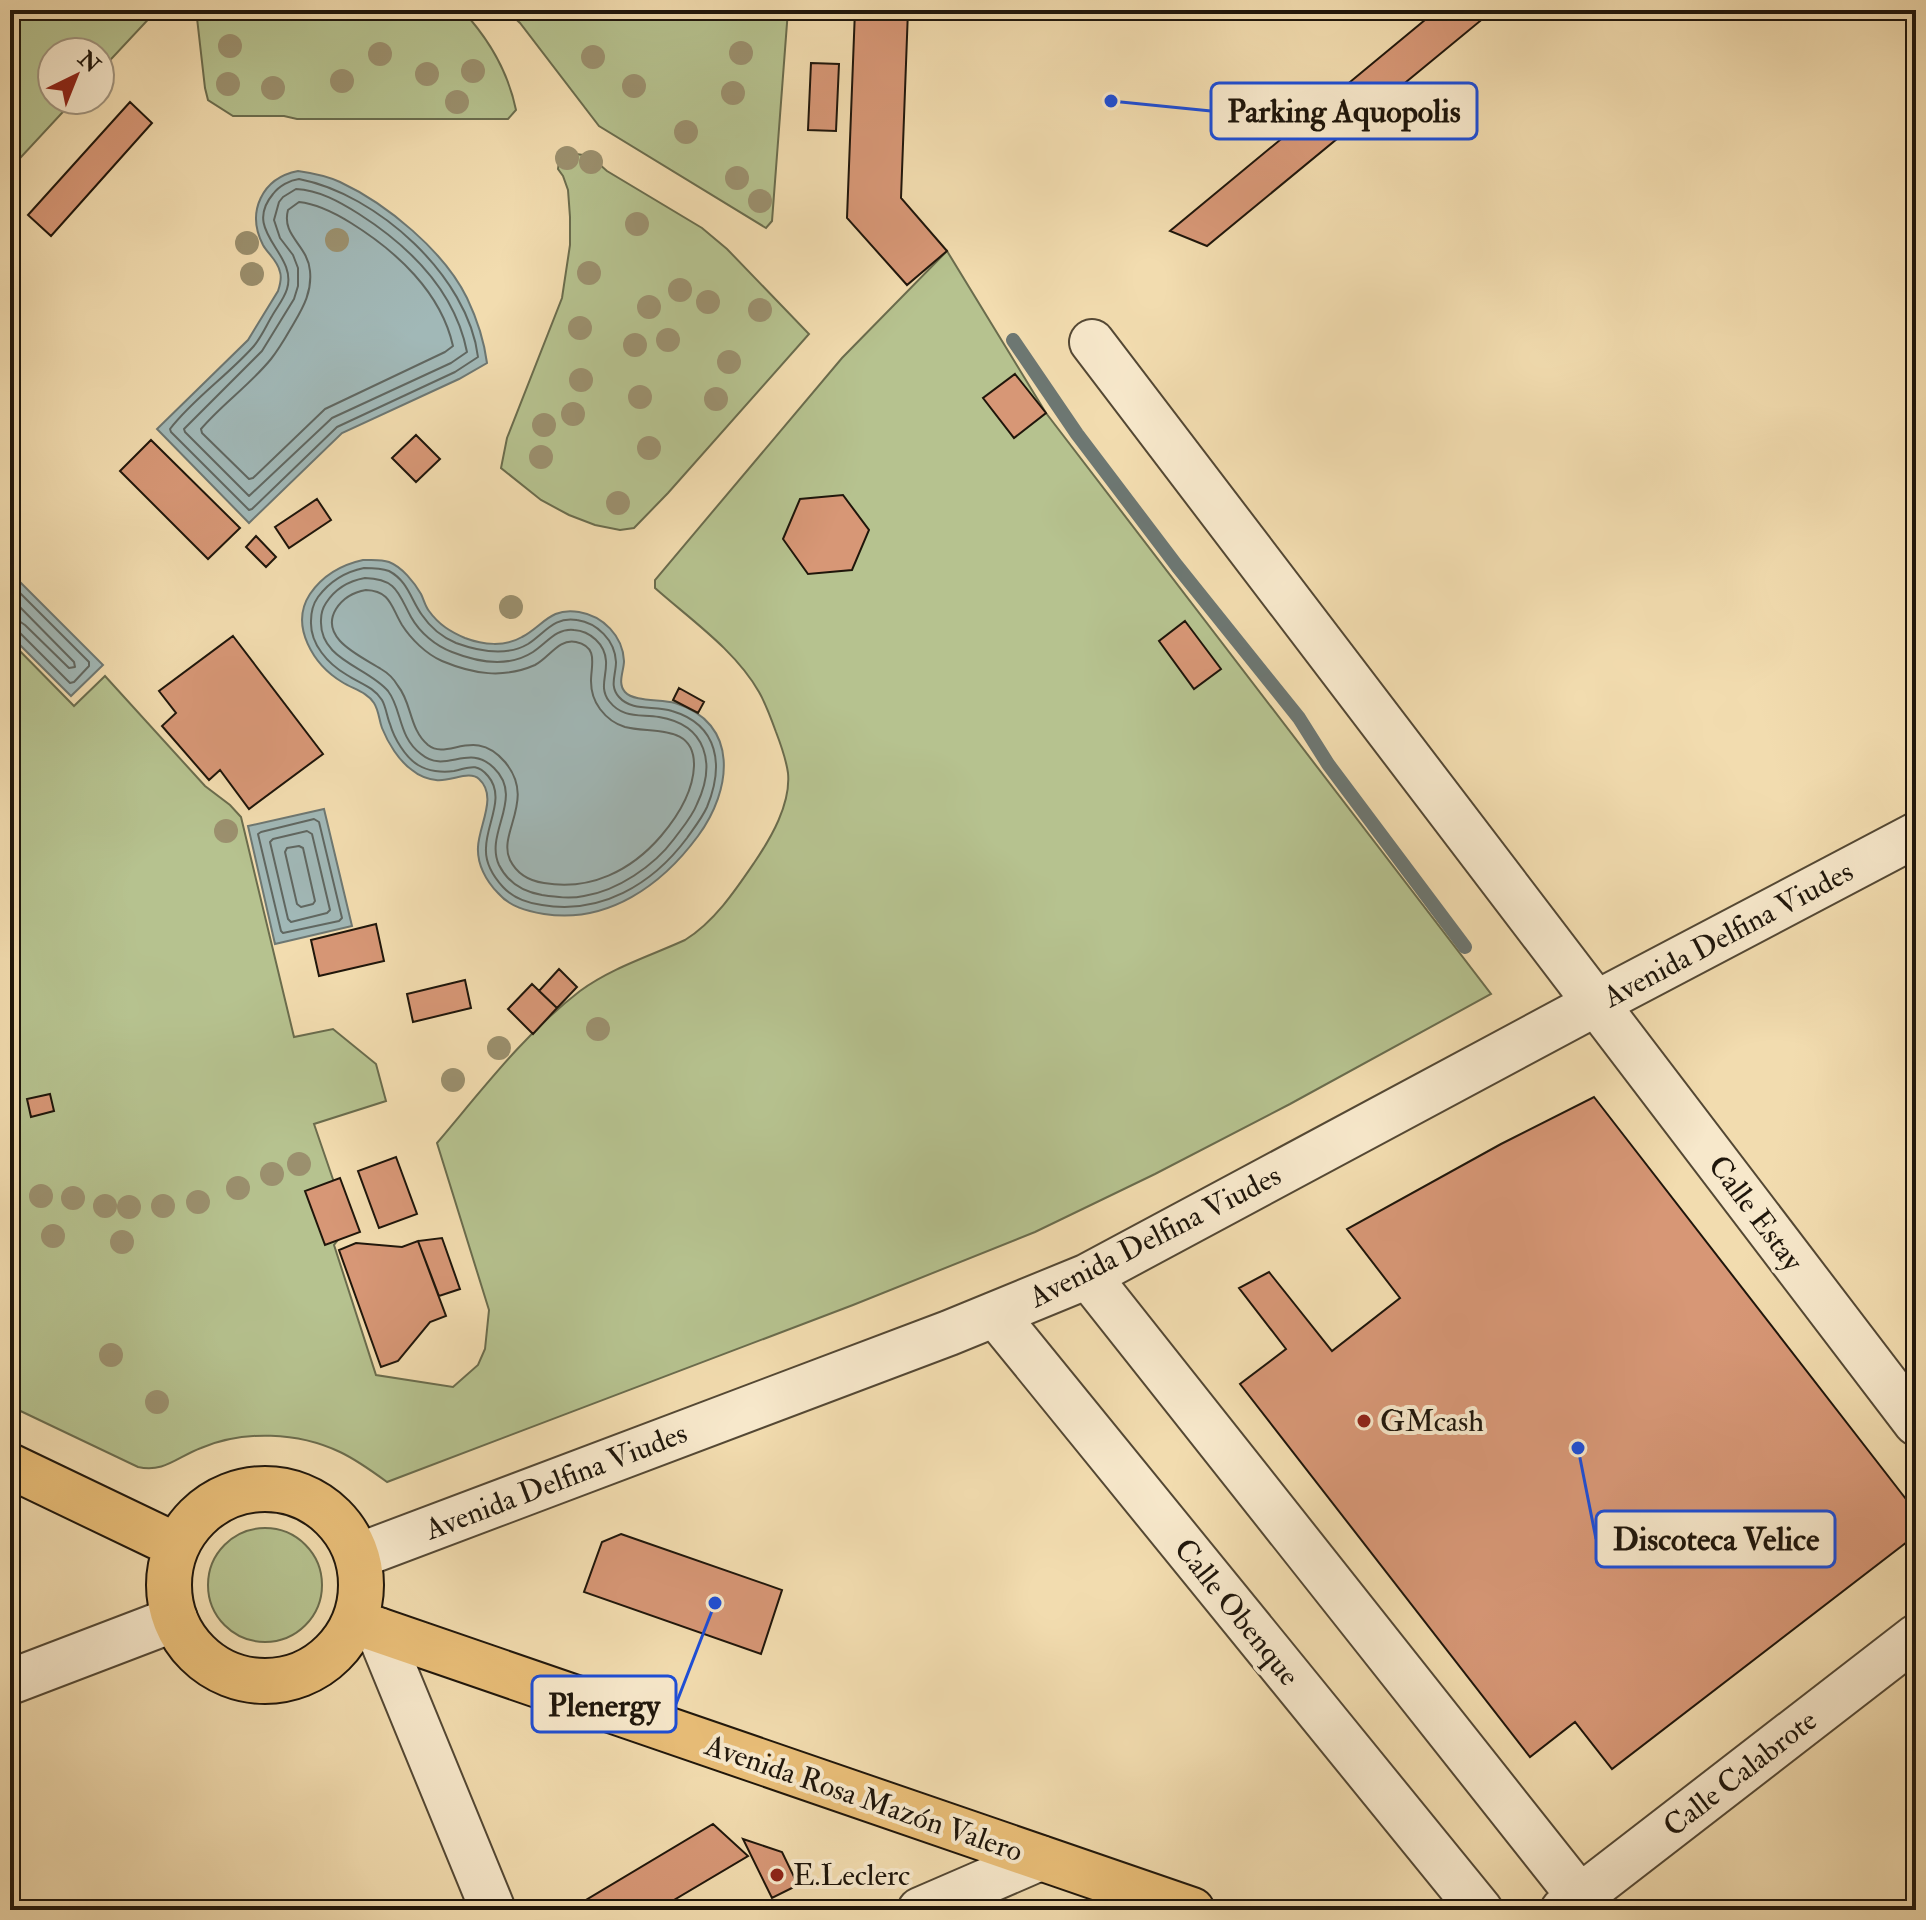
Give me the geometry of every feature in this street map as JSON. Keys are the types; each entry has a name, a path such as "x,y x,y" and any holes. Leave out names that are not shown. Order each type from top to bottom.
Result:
{"main road":[{"path":"10,1466 177,1546"},
{"path":"253,1489 287,1491 318,1504 342,1527 358,1556 367,1626 312,1671 281,1681 269,1681 247,1680 216,1669 191,1647 175,1619 169,1582 177,1546 195,1518 221,1499 253,1489"},
{"name":"Avenida Rosa Mazón Valero","path":"367,1626 1192,1910"}],"street":[{"name":"Calle Estay","path":"1092,342 1916,1423"},
{"name":"Avenida Delfina Viudes","path":"358,1556 1088,1276 1916,835"},
{"path":"1088,1276 1572,1904"},
{"name":"Calle Obenque","path":"995,1314 1480,1910"},
{"path":"10,1682 175,1619"},
{"path":"367,1626 425,1747 493,1910"},
{"name":"Calle Calabrote","path":"1572,1904 1916,1637"},
{"path":"920,1910 1040,1858"}],"green space":[{"path":"10,10 157,10 116,54 116,36 36,36 36,116 59,116 10,169"},
{"path":"208,10 462,10 496,56 516,110 508,119 233,116 208,100 205,88 197,18"},
{"path":"506,10 788,10 772,221 766,228 599,126 520,23"},
{"path":"569,153 590,156 607,171 702,228 727,249 809,334 634,528 620,530 595,525 569,515 541,500 501,468 507,438 562,298 570,245 570,217 568,190 558,169 559,162"},
{"path":"947,251 1046,413 1491,994 1290,1104 1035,1232 853,1305 387,1482 340,1452 289,1437 235,1438 192,1452 163,1466 138,1467 10,1406 10,641 74,706 105,676 205,786 241,817 294,1037 333,1029 376,1064 386,1101 314,1124 349,1226 334,1245 376,1375 453,1387 478,1365 485,1349 489,1310 437,1143 522,1044 560,1007 592,983 618,969 685,940 715,915 760,853 783,809 788,785 785,757 759,692 725,649 655,588 655,580 842,358"},
{"path":"265,1528 287,1532 305,1545 318,1563 322,1585 318,1607 305,1625 287,1638 265,1642 243,1638 225,1625 212,1607 208,1585 212,1563 225,1545 243,1532"}],"water":[{"path":"298,171 330,178 358,191 395,216 429,246 457,280 467,298 480,330 487,363 342,433 249,523 157,429 248,340 278,291 281,279 279,268 258,233 257,209 261,198 275,181"},
{"path":"363,560 394,564 415,585 437,620 450,631 472,640 494,644 508,642 522,637 561,612 588,614 604,623 616,636 623,652 621,681 625,692 641,699 675,703 696,713 711,726 720,742 724,760 718,799 698,836 684,854 632,897 590,913 568,916 544,914 519,908 503,898 486,878 479,860 479,838 487,794 479,779 465,776 430,779 407,766 387,740 371,699 332,675 308,644 302,619 310,594 333,572"},
{"path":"10,572 103,665 71,696 10,635"},
{"path":"324,809 352,926 275,944 248,826"}],"building":[{"path":"855,10 908,10 901,198 947,251 907,285 847,218"},
{"path":"1437,10 1483,10 1485,17 1207,246 1170,231"},
{"path":"811,63 839,64 836,131 808,130"},
{"path":"130,102 152,123 51,236 28,215"},
{"path":"1015,374 1046,413 1014,438 983,398"},
{"path":"416,435 440,459 416,482 392,458"},
{"path":"151,440 240,528 208,559 120,471"},
{"path":"843,495 869,530 852,570 808,574 783,539 800,499"},
{"path":"317,499 331,520 289,548 275,527"},
{"path":"256,536 276,557 266,567 246,547"},
{"path":"1185,621 1221,669 1194,689 1159,641"},
{"path":"233,636 323,754 249,809 220,770 209,780 162,726 176,713 159,691"},
{"path":"679,688 704,702 698,713 673,700"},
{"path":"376,924 384,961 319,976 311,940"},
{"path":"559,969 577,987 557,1008 539,991"},
{"path":"465,980 471,1008 413,1022 407,994"},
{"path":"532,984 557,1008 533,1034 508,1009"},
{"path":"50,1094 54,1111 31,1117 27,1099"},
{"path":"1594,1097 1916,1512 1916,1535 1612,1769 1575,1722 1530,1757 1240,1384 1286,1349 1239,1288 1269,1272 1332,1351 1400,1298 1347,1229"},
{"path":"396,1157 417,1214 379,1228 358,1171"},
{"path":"340,1178 360,1232 325,1245 305,1191"},
{"path":"442,1238 460,1289 439,1296 418,1241"},
{"path":"418,1241 446,1316 430,1322 398,1361 381,1367 339,1250 356,1243 402,1247"},
{"path":"621,1534 782,1590 761,1654 584,1592 602,1542"},
{"path":"713,1824 748,1856 657,1910 597,1910 586,1900"},
{"path":"743,1839 782,1852 798,1885 772,1898"}],"waterway":[{"path":"1013,340 1077,434 1177,566 1299,718 1328,764 1465,947"}],"place":[{"name":"Parking Aquopolis","path":"1111,101"},
{"name":"GMcash","path":"1364,1421"},
{"name":"Discoteca Velice","path":"1578,1448"},
{"name":"Plenergy","path":"715,1603"},
{"name":"E.Leclerc","path":"777,1875"}]}
